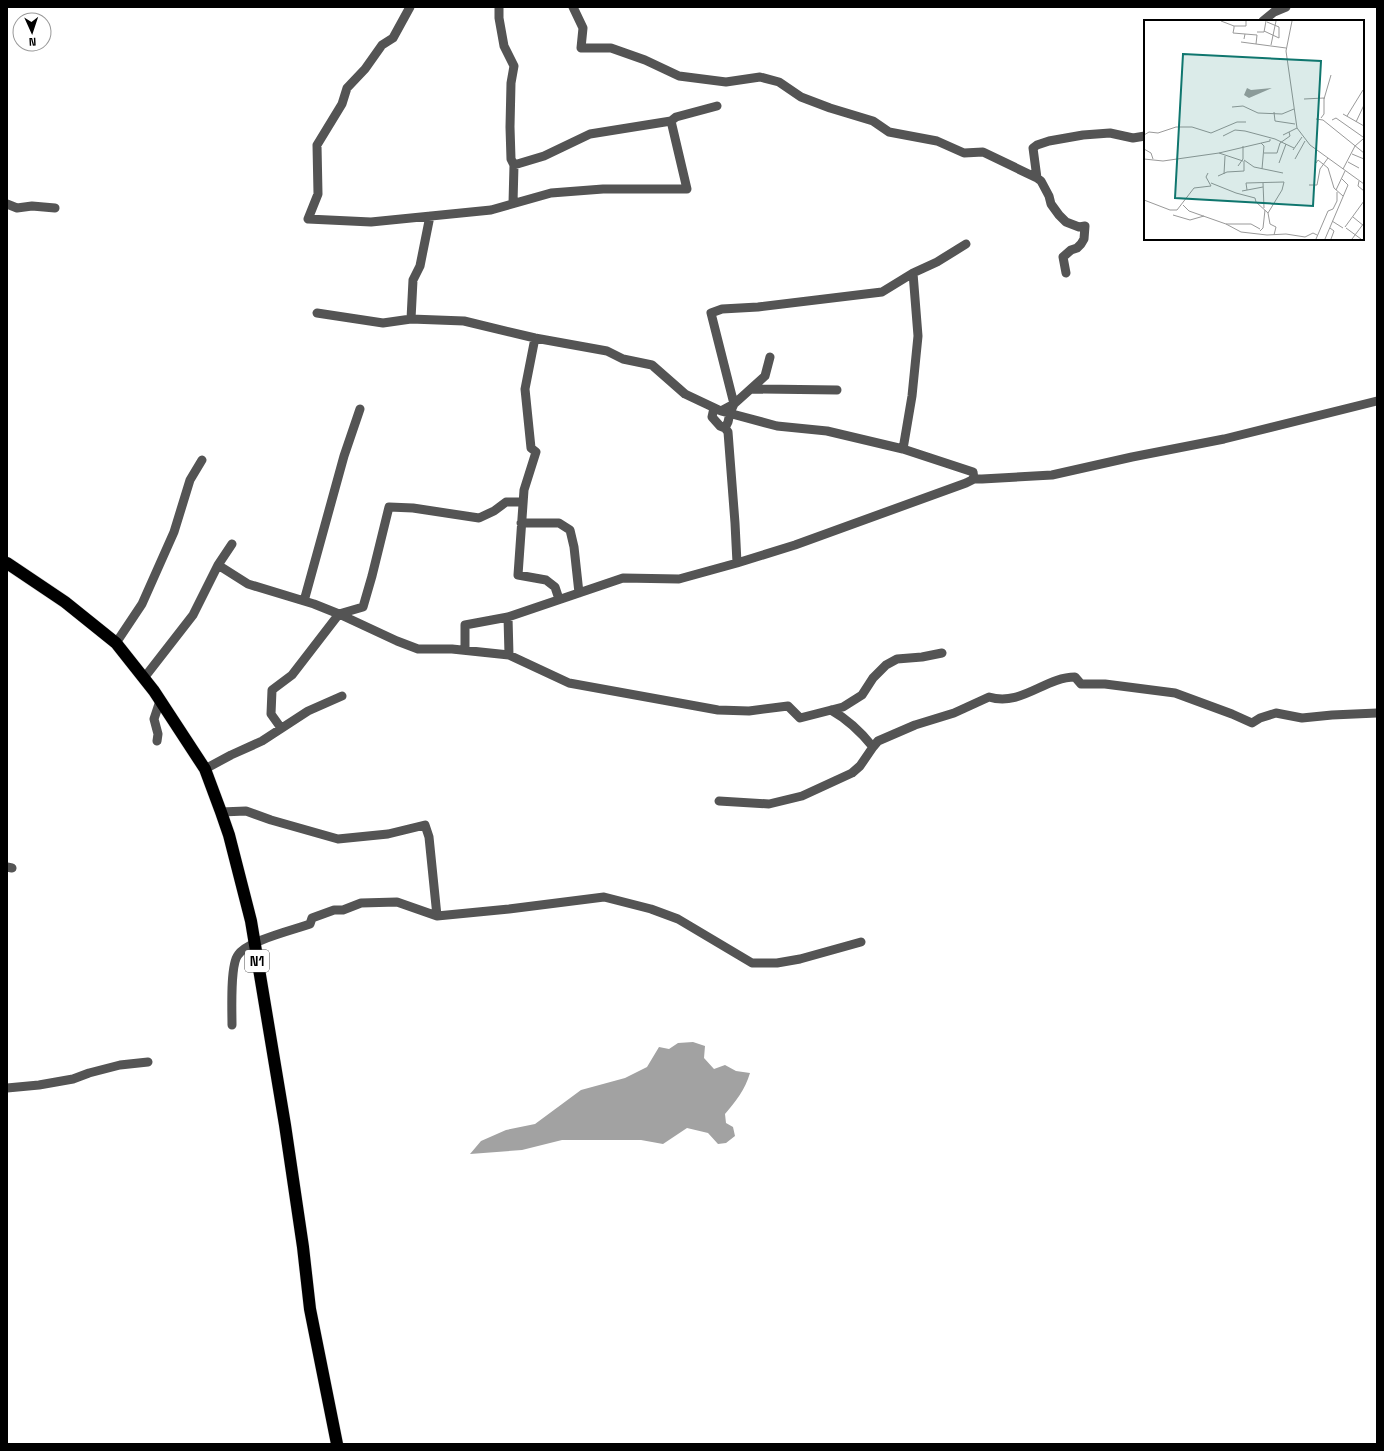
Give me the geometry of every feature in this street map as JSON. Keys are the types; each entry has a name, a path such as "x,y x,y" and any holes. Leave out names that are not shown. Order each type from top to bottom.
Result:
{"highway":[{"name":"N1","path":"7,563 65,602 116,643 144,678 205,769 229,836 250,921 285,1125 303,1247 310,1309 337,1444"}],"street":[{"path":"410,7 392,38 382,45 365,69 347,88 342,104 317,144 318,194 308,219 371,222 491,210 551,193 603,189 686,189 671,121"},
{"path":"499,7 499,18 504,46 514,66 511,83 510,127 511,159 514,165 513,203"},
{"path":"573,7 583,28 581,48 610,48 645,60 679,76 726,82 760,77 779,82 802,97 830,108 873,121 889,132 938,141 964,153 983,152 1037,178 1041,181 1049,196 1051,204 1059,215 1066,222 1078,227 1085,226 1084,239 1081,244 1063,257 1066,273"},
{"path":"1263,20 1274,12 1286,7"},
{"path":"514,165 544,156 590,134 671,121 676,117 717,106"},
{"path":"1037,178 1033,148 1037,145 1049,141 1083,135 1110,133 1133,138 1144,136"},
{"path":"7,204 17,208 32,206 55,208"},
{"path":"411,319 413,280 420,266 430,216"},
{"path":"734,404 711,313 722,309 758,307 882,292 912,274 937,262 966,244"},
{"path":"903,449 912,396 918,336 912,274"},
{"path":"317,313 383,323 411,319 464,321 535,338 608,352 623,359 652,365 685,394 722,411 777,426 827,431 903,449 973,472 974,479"},
{"path":"535,338 525,389 531,448 536,452 524,490 518,575 546,580 555,587 559,599"},
{"path":"737,563 734,500 728,432 712,417 734,404 765,376 770,357"},
{"path":"752,389 837,390"},
{"path":"465,650 465,625 508,617 623,578 679,579 737,563 803,543 974,479 1052,475 1132,457 1224,439 1377,401"},
{"path":"304,601 340,471 360,410"},
{"path":"722,411 728,422 725,428"},
{"path":"116,643 142,604 174,532 190,480 202,460"},
{"path":"281,728 271,714 272,690 292,675 339,614 363,607 389,506 479,518 494,511 506,502 523,502"},
{"path":"521,523 559,524 570,530 574,547 579,593"},
{"path":"144,678 193,615 218,565 232,544"},
{"path":"218,565 248,584 304,601 339,614 418,649 465,650 510,655 569,683 718,710 749,711 788,706 800,718 843,707 862,695 873,678 886,665 897,659 922,657 942,652"},
{"path":"508,617 510,655"},
{"path":"719,801 769,804 802,796 852,773 860,766 878,741 915,725 954,713 990,697 1000,700 1017,697 1065,677 1075,677 1081,684 1105,684 1175,693 1252,723 1260,718 1276,714 1302,718 1377,713"},
{"path":"205,769 262,741 308,711 342,696"},
{"path":"156,741 158,734 154,719 160,701"},
{"path":"831,710 865,737 873,747"},
{"path":"221,812 246,811 271,820 338,839 388,834 425,825 429,837 436,916"},
{"path":"232,1025 233,975 237,955 254,942 310,924 312,918 334,910 343,910 361,903 398,902 436,916 509,909 604,897 651,909 678,919 752,963 777,963 800,959 861,942"},
{"path":"7,1088 39,1085 73,1079 88,1073 120,1065 148,1062"}],"shaded area":[{"path":"693,1042 705,1046 704,1058 714,1069 725,1065 736,1071 750,1073 743,1090 725,1114 726,1123 733,1127 735,1136 726,1143 718,1144 708,1133 687,1128 663,1144 641,1140 562,1140 522,1150 470,1154 481,1141 506,1130 535,1124 581,1090 625,1078 647,1067 659,1047 669,1049 678,1043"}]}
